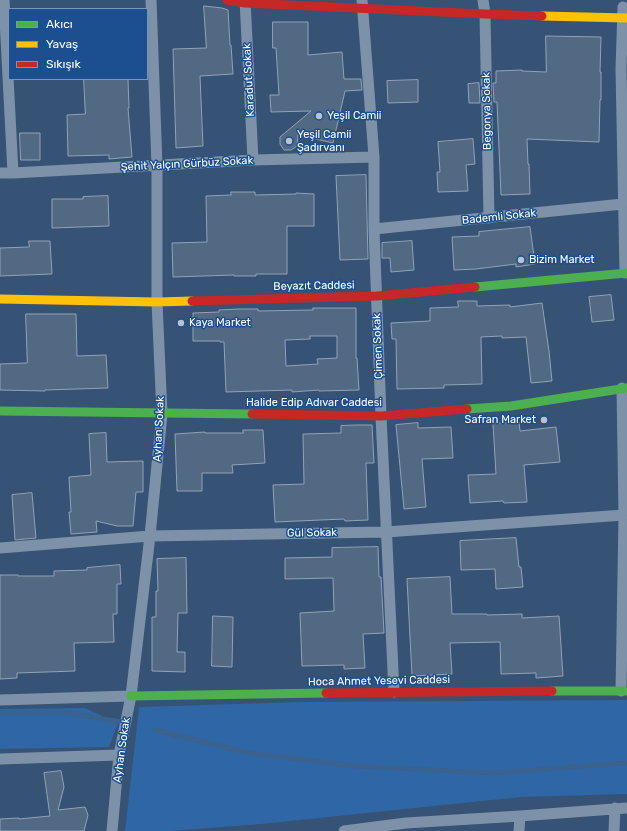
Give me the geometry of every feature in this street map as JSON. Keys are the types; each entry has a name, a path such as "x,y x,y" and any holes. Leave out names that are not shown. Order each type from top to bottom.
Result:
{"street":[{"path":"4,0 8,77"},
{"name":"Ayhan Sokak","path":"112,831 119,755 131,696 150,536 162,414 157,302 157,166 151,0"},
{"path":"226,0 362,4 483,5 623,11 621,69 623,204 626,273"},
{"name":"Karadut Sokak","path":"245,1 253,160"},
{"name":"Çimen Sokak","path":"362,4 374,157 374,230 394,692"},
{"name":"Begonya Sokak","path":"483,5 489,218"},
{"path":"8,80 13,173"},
{"name":"Şehit Yalçın Gürbüz Sokak","path":"0,173 253,160 374,157"},
{"name":"Bademli Sokak","path":"374,230 623,204"},
{"name":"Beyazıt Caddesi","path":"0,300 157,302 377,296 626,273"},
{"path":"624,691 625,388"},
{"name":"Halide Edip Adıvar Caddesi","path":"0,411 381,416 511,406 625,388"},
{"name":"Gül Sokak","path":"0,548 150,536 386,532 624,515"},
{"name":"Hoca Ahmet Yesevi Caddesi","path":"131,696 394,692 624,691"},
{"path":"0,700 131,696"},
{"path":"0,759 119,755"},
{"path":"614,831 615,808"},
{"path":"344,831 627,808"},
{"path":"519,831 520,816"}],"shaded area":[{"path":"627,700 627,794 521,797 261,824 171,831 125,831 139,707 300,702"},
{"path":"85,708 118,723 109,747 0,749 0,709"}],"building":[{"path":"204,6 228,10 233,74 200,76 203,146 176,148 173,49 206,48"},
{"path":"273,22 308,22 308,55 342,52 344,79 361,79 362,90 345,91 333,143 298,135 297,146 291,150 284,150 280,144 280,137 311,111 271,112 270,95 279,95 276,48 273,48"},
{"path":"546,36 601,37 599,142 527,139 530,194 501,195 497,102 494,102 493,83 496,83 496,71 522,70 546,72"},
{"path":"84,80 128,80 128,108 132,157 109,159 109,155 68,156 67,115 85,114"},
{"path":"418,80 418,102 388,103 387,81"},
{"path":"479,83 480,103 469,103 468,84"},
{"path":"20,133 40,133 40,160 21,160"},
{"path":"473,139 475,164 466,165 468,191 438,192 437,172 440,172 438,142"},
{"path":"366,175 368,259 340,260 336,176"},
{"path":"231,192 255,192 255,195 296,193 314,194 314,226 287,226 287,274 173,277 172,243 207,242 206,196 231,195"},
{"path":"108,196 109,226 52,228 52,199 83,199 83,197"},
{"path":"530,227 535,264 516,267 516,264 454,270 452,237 479,236 479,232"},
{"path":"29,241 50,241 52,274 0,276 0,248 29,247"},
{"path":"412,241 414,270 391,272 390,258 382,258 382,243"},
{"path":"611,295 614,320 592,322 589,297"},
{"path":"458,301 477,301 477,306 510,305 510,307 542,303 552,381 531,383 526,337 481,337 482,384 444,385 444,388 397,389 396,339 392,339 391,323 430,321 430,308 458,307"},
{"path":"313,308 356,308 356,358 359,390 226,392 224,342 193,341 193,313 219,312 219,310 239,309 258,309 258,311 313,310","holes":["310,336 337,336 337,358 317,359 318,364 286,366 285,340 310,339"]},
{"path":"26,314 76,314 77,356 106,355 108,388 45,391 0,390 0,364 27,363"},
{"path":"519,422 520,431 556,427 560,462 524,465 527,502 504,503 503,501 470,503 468,475 496,474 493,424"},
{"path":"418,423 418,428 451,427 453,458 422,459 426,507 404,509 396,425"},
{"path":"372,425 374,463 366,463 368,520 345,521 344,519 275,522 273,485 304,484 303,434 341,433 341,426"},
{"path":"243,430 263,430 265,463 232,465 233,473 202,473 202,491 177,491 175,434 205,432 243,433"},
{"path":"106,433 107,462 143,461 143,492 136,492 133,526 117,526 96,521 97,532 71,534 69,512 71,512 69,477 91,475 89,434"},
{"path":"32,493 36,538 15,540 12,495"},
{"path":"516,538 523,587 496,589 495,569 461,570 460,541"},
{"path":"378,547 384,633 363,634 365,668 344,669 344,665 302,666 300,613 334,611 333,578 285,579 285,558 332,557 332,548"},
{"path":"186,558 187,613 178,613 177,652 185,652 185,672 152,671 152,617 156,617 156,591 158,591 157,559"},
{"path":"120,565 121,584 117,584 117,614 113,614 114,642 74,643 75,671 17,673 17,678 0,679 0,575 54,576 54,571 87,570 87,568"},
{"path":"450,577 452,614 522,614 522,618 559,616 563,676 536,678 536,673 501,674 500,642 450,643 452,674 412,676 407,579"},
{"path":"213,616 233,617 232,667 212,666"},
{"path":"61,771 64,787 58,810 85,807 88,815 84,831 0,831 0,819 50,816 44,773"}],"waterway":[{"path":"0,713 69,713 123,722"},
{"path":"155,730 249,753 354,766 492,773 627,763"}],"traffic: fast":[{"path":"475,287 627,273"},
{"path":"467,409 511,406 627,388"},
{"path":"0,411 252,414"},
{"path":"552,691 627,691"},
{"path":"131,696 326,693"}],"traffic: slow":[{"path":"542,16 627,18"},
{"path":"0,299 157,302 192,301"}],"traffic: jam":[{"path":"227,0 245,3 542,16"},
{"path":"192,301 377,296 475,287"},
{"path":"252,414 381,416 467,409"},
{"path":"326,693 552,691"}],"place":[{"name":"Yeşil Camii","path":"319,116"},
{"name":"Yeşil Camii Şadırvanı","path":"289,141"},
{"name":"Bizim Market","path":"521,260"},
{"name":"Kaya Market","path":"181,323"},
{"name":"Safran Market","path":"544,420"}]}
